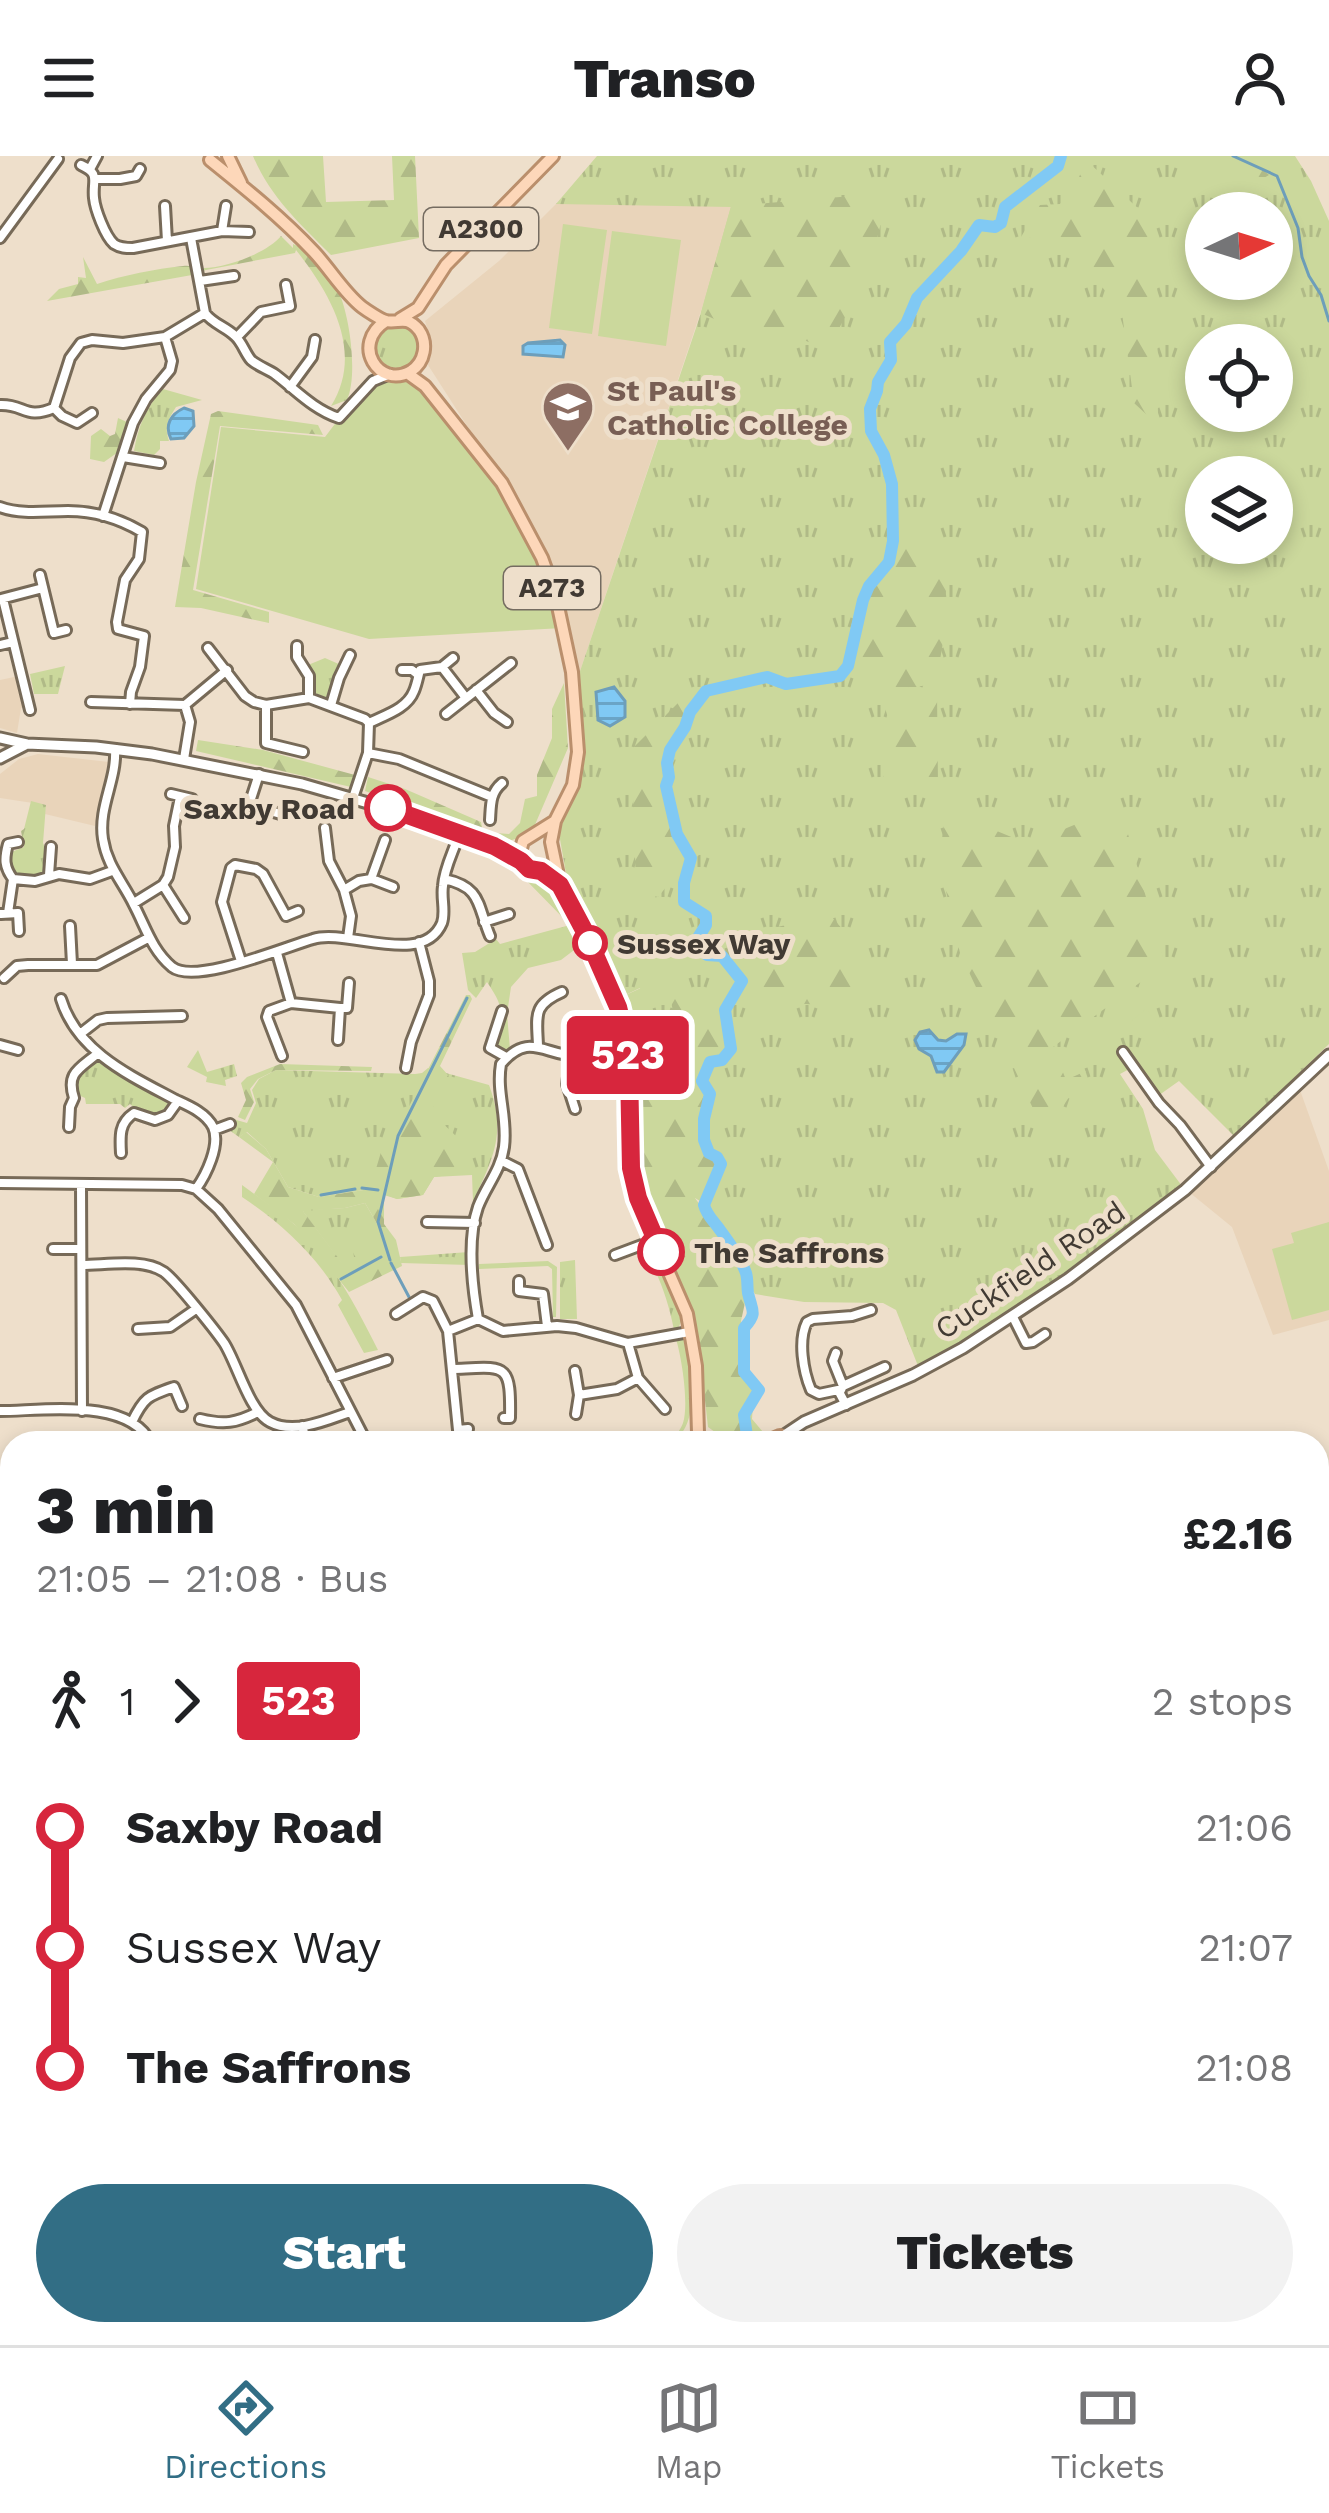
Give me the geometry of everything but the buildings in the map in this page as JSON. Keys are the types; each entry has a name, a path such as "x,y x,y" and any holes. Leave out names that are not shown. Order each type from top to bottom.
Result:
{"main road":[{"name":"A2300","path":"400,320 418,308 446,265 554,156"},
{"path":"215,157 296,234 364,310 418,330"},
{"path":"215,157 242,186"},
{"path":"364,310 372,333 369,349 374,364 390,374 413,369 424,349 418,308"},
{"path":"372,333 386,321"},
{"name":"A273","path":"413,369 502,483 536,545 556,597 572,672 578,752 573,785 555,821 551,842"},
{"path":"555,821 521,845 521,861 560,885"},
{"path":"531,836 551,842 560,885 612,989 624,1030 631,1168 638,1198 691,1331 697,1431"},
{"path":"541,871 555,857"}],"street":[{"path":"98,156 85,166 95,179 94,201 115,244 133,248 222,231 249,232"},
{"path":"0,238 58,159"},
{"path":"95,179 136,176 140,169"},
{"path":"165,206 167,242"},
{"path":"222,231 226,206"},
{"path":"191,238 209,320 237,337 249,358 310,404 339,418 373,381 390,374"},
{"path":"200,281 234,276"},
{"path":"237,337 261,312 294,305 286,285"},
{"path":"0,405 38,414 54,407 70,358 81,344 165,337 205,313"},
{"path":"103,516 133,423 170,370 165,337"},
{"path":"290,387 312,357 315,340"},
{"path":"373,381 374,364"},
{"path":"54,407 76,423 92,413"},
{"path":"123,457 160,463"},
{"path":"0,507 26,512 73,510 154,532"},
{"path":"130,704 148,636 118,628 117,622 125,580 139,560 142,532"},
{"path":"40,575 54,633 66,630"},
{"path":"30,710 1,599 43,588"},
{"path":"0,645 14,642"},
{"path":"297,646 297,657 309,676 309,698"},
{"path":"208,648 244,696 266,705 309,698 369,723"},
{"path":"331,705 350,656"},
{"path":"369,723 403,706 415,689 417,674 425,668 442,668 453,658"},
{"path":"446,713 511,663"},
{"path":"442,668 466,698"},
{"path":"92,702 185,705 227,670"},
{"path":"402,670 417,674"},
{"path":"476,690 507,722"},
{"path":"184,759 190,722 185,705"},
{"path":"266,705 266,743 302,752"},
{"path":"353,798 368,753 369,723"},
{"path":"0,749 27,744"},
{"path":"0,749 27,744 115,748 259,774 353,798 494,846 521,861"},
{"path":"115,748 102,807 103,838 112,871 134,903 148,938 176,971 204,972 317,937 386,944 429,939 444,918 444,878 459,834"},
{"path":"368,753 399,759 491,797"},
{"path":"259,774 249,805 284,815"},
{"path":"490,820 491,797 502,783"},
{"path":"134,903 168,878 175,847 176,796 192,799"},
{"path":"324,828 329,861 351,916 348,938"},
{"path":"371,879 385,839"},
{"path":"18,842 8,844 5,856 5,868 13,879 5,913 18,914 19,931"},
{"path":"494,846 521,845"},
{"path":"49,876 51,848"},
{"path":"241,961 221,902 231,868 256,869 286,916 298,911"},
{"path":"13,879 59,874 90,879 112,871"},
{"path":"444,878 472,889 490,936"},
{"path":"344,890 371,879 393,887"},
{"path":"163,885 184,918"},
{"path":"178,907 189,901"},
{"path":"484,922 508,914"},
{"path":"70,926 72,964"},
{"path":"4,979 17,966 97,965 148,938"},
{"path":"406,1068 429,995 419,942"},
{"path":"277,952 291,1003"},
{"path":"282,1056 267,1017 274,1007 291,1003 347,1008 349,983"},
{"path":"538,1046 539,1007 562,992"},
{"path":"61,999 67,1018 97,1054 196,1110 214,1130 206,1175 196,1189"},
{"path":"338,1040 340,1008"},
{"path":"502,1011 490,1048 506,1057"},
{"path":"80,1034 107,1018 182,1016"},
{"path":"0,1045 18,1051"},
{"path":"478,1318 475,1223 502,1161 507,1123 498,1083 501,1064 519,1048 538,1046 571,1056 628,1054"},
{"path":"1123,1052 1211,1167"},
{"path":"69,1127 73,1074 97,1054"},
{"path":"571,1056 567,1084 575,1109"},
{"name":"Cuckfield Road","path":"796,1431 913,1375 1068,1280 1211,1167 1326,1062"},
{"path":"121,1153 119,1132 129,1116 134,1113 155,1120 167,1115 178,1101"},
{"path":"214,1130 230,1124"},
{"path":"502,1161 518,1168 547,1245"},
{"path":"0,1183 196,1189 218,1209 296,1305 360,1431"},
{"path":"81,1184 82,1411"},
{"path":"427,1222 475,1223"},
{"path":"615,1255 655,1240"},
{"path":"53,1249 81,1249"},
{"path":"82,1264 146,1265 164,1273 224,1343 258,1412 268,1422 302,1426 350,1412"},
{"path":"519,1281 519,1291 543,1294 548,1326"},
{"path":"396,1314 423,1297 430,1298 448,1331 458,1430 468,1429"},
{"path":"138,1329 170,1327 196,1309"},
{"path":"871,1310 807,1322 802,1330 805,1373 811,1390 819,1394 842,1389 885,1367"},
{"path":"1012,1317 1026,1343 1045,1334"},
{"path":"478,1318 503,1331 576,1328 628,1342 691,1331"},
{"path":"448,1331 478,1318"},
{"path":"628,1342 638,1378 664,1409"},
{"path":"836,1353 832,1361 846,1405"},
{"path":"333,1378 384,1365"},
{"path":"452,1369 503,1371 511,1381 510,1418 504,1418"},
{"path":"575,1371 577,1414"},
{"path":"579,1395 616,1390 638,1378"},
{"path":"132,1422 147,1396 174,1387 182,1406"},
{"path":"0,1411 120,1415 142,1431"},
{"path":"200,1419 236,1423 258,1412"},
{"path":"302,1426 303,1431"}],"shaded area":[{"name":"St Paul's Catholic College","path":"556,204 737,204 577,680 568,628 523,513 428,365 432,343 425,321 499,261"},
{"path":"19,676 26,707 21,708 17,733 0,728 0,680"},
{"path":"38,754 109,762 95,826 45,814 46,805 0,798 0,774 19,759"},
{"path":"1300,1090 1329,1171 1329,1320 1273,1335 1232,1227 1189,1192"}],"green space":[{"path":"253,156 323,156 326,202 394,200 392,156 415,156 419,238 331,255 277,197"},
{"path":"597,156 1295,156 1329,221 1329,1044 1234,1136 1179,1081 1155,1098 1133,1067 1120,1074 1143,1109 1155,1150 1185,1190 1108,1250 920,1371 896,1310 883,1303 804,1302 755,1294 695,1198 640,988 619,998 568,885 557,822 576,777 577,680 699,319 731,207 556,204"},
{"path":"1206,156 1240,158 1269,175 1243,190"},
{"path":"1085,159 1144,214 1157,258 1158,425 1134,403 1122,313 1067,241 1021,237 1040,205 1060,204 1065,199"},
{"path":"852,196 885,208 876,242 879,267 828,350 799,338 792,354 701,313 731,206"},
{"path":"563,224 607,230 592,334 549,328"},
{"path":"612,231 681,240 666,346 598,336"},
{"path":"281,236 319,262 342,301 352,376 347,400 331,406 341,386 344,344 331,304 296,250 192,275 47,301 59,289 78,284 78,277 86,278 83,257 97,284 162,269 222,266 256,254"},
{"path":"397,326 412,332 418,347 412,362 397,368 382,362 376,347 382,332"},
{"path":"382,371 407,373 502,483 542,558 563,628 369,639 196,589 221,427 325,437"},
{"path":"163,389 202,400 176,407 168,423 169,441 160,441 154,455 134,451 144,418"},
{"path":"218,411 318,425 323,435 220,426 193,590 269,612 269,623 175,607 196,482 211,414"},
{"path":"118,418 129,423 121,450 104,462 90,459 91,436 101,429 115,434"},
{"path":"893,538 947,547 945,630 936,684 878,692 842,670 863,594 893,553"},
{"path":"325,658 341,665 329,699 315,693 308,665"},
{"path":"65,666 58,694 34,694 30,674"},
{"path":"564,683 568,748 531,834 506,842 365,791 368,777 481,822 483,832 509,834 520,823 525,799 537,796 537,775 552,738 552,709"},
{"path":"937,694 938,784 905,786 883,777 893,735 883,701"},
{"path":"685,696 705,697 666,786 677,834 699,855 658,897 642,893 636,884 633,796 624,757"},
{"path":"198,740 263,750 355,775 351,787 196,751"},
{"path":"31,801 46,805 46,871 34,877 16,876 7,862 9,853 24,847 21,831"},
{"path":"1120,806 1165,964 1053,1047 1066,1080 1086,1071 1045,1134 960,953 939,860 946,810 1028,844"},
{"path":"523,877 549,883 567,908 582,944 561,960 528,968 511,987 510,1049 505,1052 497,1048 498,1001 487,982 476,998 468,990 462,953 475,952 496,939 500,944 570,925"},
{"path":"830,915 852,940 849,969 863,988 872,982 877,993 866,1007 786,1003 773,1028 741,988 746,934"},
{"path":"664,965 730,1054 695,1081 714,1097 707,1136 744,1148 718,1183 695,1198 740,1261 748,1289 741,1321 744,1379 754,1390 752,1419 762,1431 708,1427 697,1330 660,1229 637,1192 619,998 641,988 660,1048 683,1063"},
{"path":"470,995 440,1066 448,1075 433,1103 434,1115 458,1138 459,1160 449,1175 434,1177 423,1195 397,1199 384,1195 384,1224 396,1240 402,1266 349,1292 294,1224 254,1194 273,1162 239,1137 246,1132 266,1149 288,1187 319,1197 370,1189 387,1132 401,1122","holes":["365,1203 379,1227 351,1238 354,1257 342,1263 303,1211"]},
{"path":"1146,1009 1172,1041 1155,1054 1130,1022"},
{"path":"198,1050 207,1072 234,1064 237,1076 225,1080 226,1086 206,1082 207,1077 187,1067"},
{"path":"97,1059 168,1098 166,1112 151,1115 130,1104 125,1108 86,1104 76,1094 75,1082 83,1068"},
{"path":"617,1059 624,1069 627,1176 612,1060"},
{"path":"280,1064 372,1067 371,1071 276,1070 258,1079 250,1089 254,1102 245,1120 238,1117 246,1100 241,1083"},
{"path":"428,1068 489,1085 497,1132 492,1158 473,1202 472,1175 434,1177 423,1195 397,1199 370,1189 319,1197 288,1187 266,1149 247,1132 239,1137 229,1130 236,1126 233,1119 247,1123 256,1103 252,1090 259,1079 276,1070 415,1074"},
{"path":"242,1185 289,1220 320,1253 378,1350 364,1353 338,1305 342,1300 322,1270 286,1230 242,1197"},
{"path":"365,1203 379,1227 354,1258 342,1264 302,1210"},
{"path":"1329,1222 1329,1310 1292,1320 1272,1249 1294,1243 1291,1233"},
{"path":"644,1248 654,1251 681,1312 678,1329 674,1330"},
{"path":"469,1252 469,1265 401,1263 400,1257"},
{"path":"575,1260 577,1319 560,1319 560,1262"},
{"path":"548,1261 557,1267 556,1317 548,1266 479,1269 479,1264"},
{"path":"676,1339 688,1343 692,1398 683,1431 678,1431 685,1415 684,1381"}],"water":[{"path":"560,340 565,345 563,357 523,354 528,343"},
{"path":"184,408 193,411 194,426 184,438 171,439 170,420"},
{"path":"614,687 625,701 625,717 610,726 598,720 596,692"},
{"path":"929,1030 946,1041 966,1034 964,1045 944,1072 937,1072 931,1056 915,1040 920,1032"}],"waterway":[{"path":"746,1431 744,1415 759,1390 744,1372 744,1328 753,1312 744,1268 704,1205 721,1164 704,1140 710,1094 702,1081 710,1062 722,1060 731,1049 725,1010 742,981 722,956 707,955 694,944 706,916 684,902 691,858 677,834 666,786 670,750 706,691 767,677 786,684 840,676 848,666 863,600 889,562 893,541 892,484 871,431 870,409 891,360 890,342 906,324 917,298 979,225 1001,223 1005,207 1058,166 1061,156"},
{"path":"1233,156 1277,176 1298,228 1302,257 1329,321"},
{"path":"390,1260 378,1222 398,1136 467,998"},
{"path":"362,1188 378,1190"},
{"path":"321,1195 355,1189"},
{"path":"341,1279 381,1257"},
{"path":"391,1263 409,1297"}],"bus line":[{"name":"523","path":"388,808 494,846 560,885 618,1007 627,1044 631,1168 661,1252"}],"place":[{"name":"St Paul's Catholic College","path":"568,453"},
{"name":"Saxby Road","path":"388,808"},
{"name":"Sussex Way","path":"590,943"},
{"name":"The Saffrons","path":"661,1252"}]}
